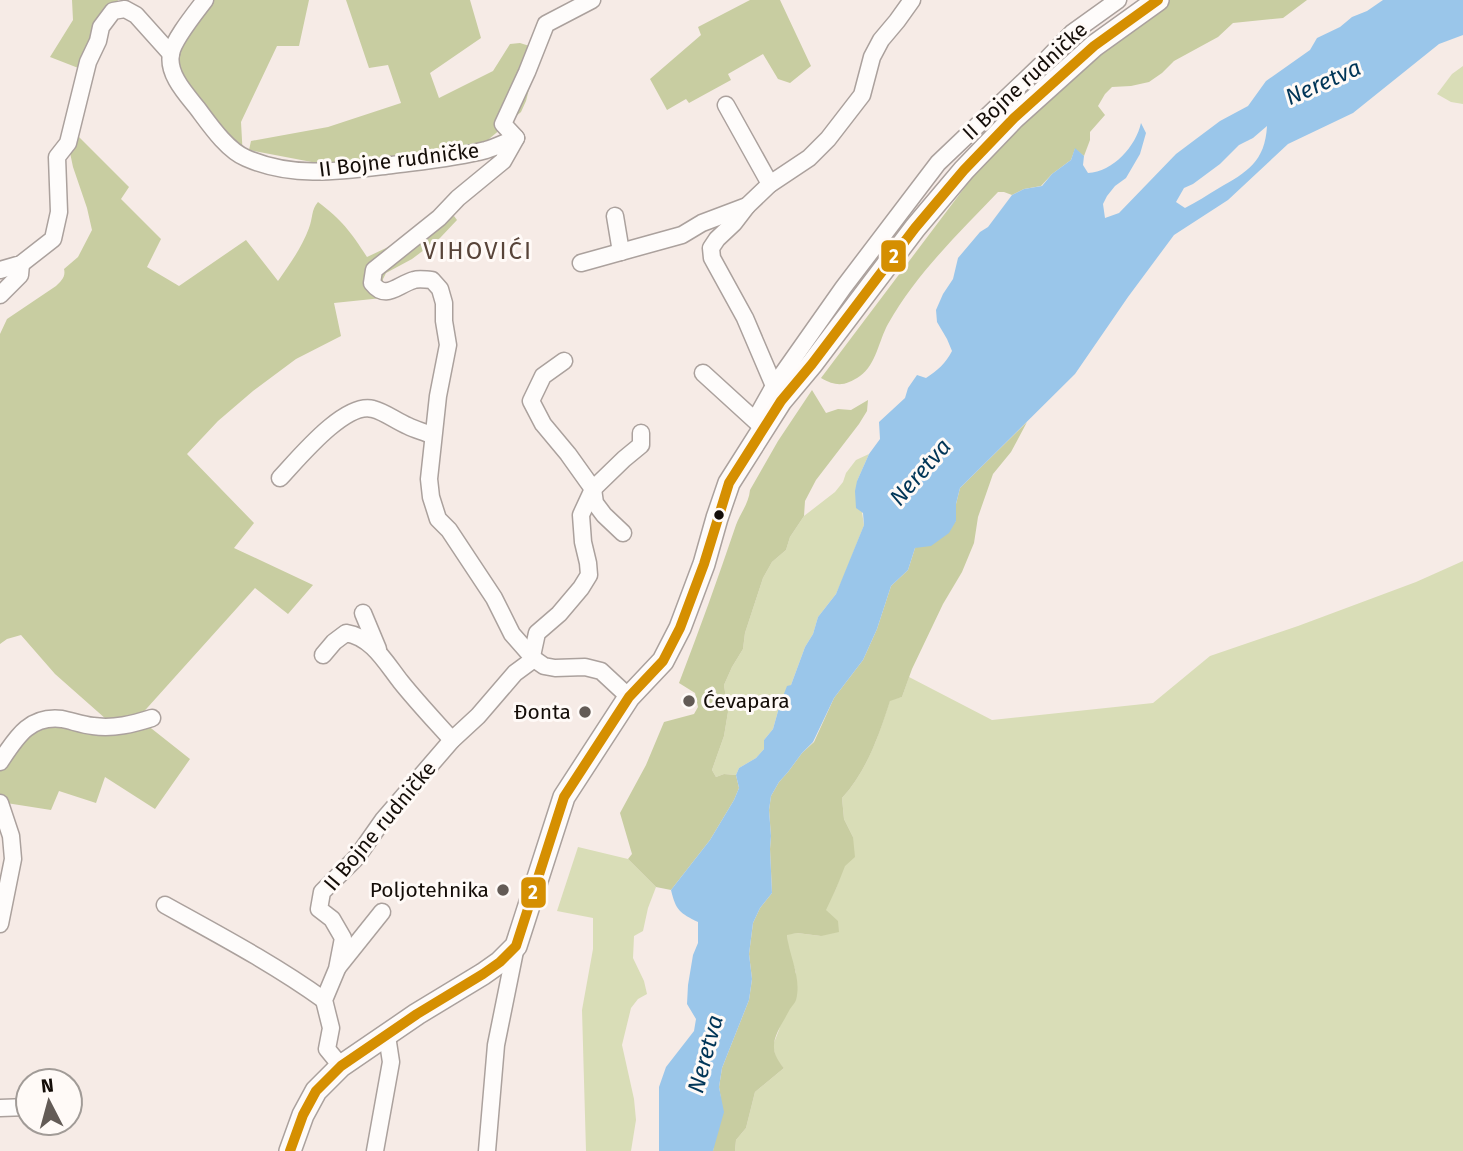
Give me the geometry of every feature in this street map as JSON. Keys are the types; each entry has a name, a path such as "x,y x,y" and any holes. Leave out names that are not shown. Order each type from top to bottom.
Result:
{"street":[{"path":"170,54 205,0"},
{"name":"II Bojne rudničke","path":"516,138 503,124 546,24 592,0"},
{"path":"778,394 745,318 712,258 711,248 770,184 809,158 828,139 862,95 872,57 881,40 912,0"},
{"name":"II Bojne rudničke","path":"778,394 812,364 915,228 964,170 1014,118 1094,46 1158,0"},
{"name":"II Bojne rudničke","path":"516,946 564,797 629,697 663,660 680,628 704,564 729,483 759,425 843,288 938,163 1072,33 1116,2 1134,18"},
{"name":"II Bojne rudničke","path":"0,270 21,264 53,239 58,212 57,157 68,143 88,62 98,41 100,27 113,11 125,9 136,15 170,54 172,68 181,88 223,141 243,158 287,170 343,172 486,150 516,138"},
{"path":"726,105 770,184"},
{"name":"II Bojne rudničke","path":"516,138 503,161 458,198 439,218 374,270 372,283 385,293 417,279 432,280 440,289 448,345 433,436 429,479 431,497 438,519 449,530 495,598 512,634 533,657"},
{"path":"581,263 682,235 702,223 747,206"},
{"path":"615,216 621,252"},
{"path":"0,295 20,275 21,264"},
{"path":"564,361 543,376 531,401 543,424 593,489 595,503 623,533"},
{"path":"704,373 759,425"},
{"path":"280,478 326,430 347,414 363,409 372,408 433,436"},
{"name":"II Bojne rudničke","path":"324,1000 337,969 343,938 332,919 319,909 323,892 357,857 383,820 452,740 533,657 537,633 559,614 582,588 589,575 581,515 593,489 641,445 641,433"},
{"path":"363,613 375,644 401,682 452,740"},
{"path":"323,655 346,633 356,635 383,656"},
{"path":"533,657 544,666 585,667 601,671 629,697"},
{"path":"0,762 26,728 43,719 62,719 95,727 116,727 152,718"},
{"path":"0,803 11,836 13,859 0,924"},
{"path":"165,905 250,953 324,1000 331,1028 327,1049 341,1066"},
{"path":"337,969 382,912"},
{"path":"290,1151 303,1115 316,1091 341,1066 491,968 516,946"},
{"path":"487,1151 496,1045 516,946"},
{"path":"375,1151 391,1062 387,1036"}],"green space":[{"path":"72,0 118,0 86,71 50,57 73,20"},
{"path":"205,0 309,0 299,46 277,46 241,122 243,158 175,86 180,35"},
{"path":"346,0 470,0 481,38 430,73 439,98 493,71 510,44 520,43 539,49 521,112 489,139 478,156 314,174 317,163 249,150 251,141 328,127 401,103 388,65 369,68"},
{"path":"750,0 780,0 811,66 790,83 778,79 763,54 728,74 731,80 689,103 686,99 667,110 650,79 701,35 698,27"},
{"path":"1158,0 1307,0 1283,18 1233,23 1218,37 1174,61 1149,82 1112,87 1098,106 1105,115 1090,132 1084,156 1075,149 1071,160 1041,186 1024,189 1012,195 998,192 912,288 888,324 874,359 865,371 855,379 841,384 821,378 1016,123"},
{"path":"1463,66 1463,104 1451,102 1437,94 1452,74"},
{"path":"71,129 129,187 121,199 161,239 147,267 179,286 246,240 278,281 303,242 318,202 346,227 367,257 454,216 457,220 440,238 412,259 386,273 383,286 392,297 334,303 341,336 296,359 253,391 218,421 187,454 254,523 234,548 313,585 288,614 255,588 139,717 190,759 155,809 105,777 96,803 59,791 51,810 0,802 0,752 43,719 115,727 55,674 21,635 0,644 0,334 7,319 60,282 64,277 64,269 78,257 92,230 68,143"},
{"path":"812,390 826,413 838,409 851,410 868,400 867,411 816,480 805,501 804,516 790,537 786,550 772,562 763,578 745,633 743,649 724,685 728,712 724,736 712,770 716,777 724,774 736,775 739,788 734,800 710,840 671,890 656,887 628,859 632,854 620,813 646,765 664,722 694,714 698,707 695,693 679,683 750,490"},
{"path":"1027,422 1011,452 993,474 978,517 974,543 912,669 902,697 890,701 877,740 858,776 842,798 844,819 853,837 855,857 845,866 826,910 838,921 839,932 821,936 797,933 787,935 797,992 796,1001 775,1039 775,1053 784,1068 755,1092 746,1128 736,1140 735,1151 713,1151 721,1099 719,1087 722,1068 749,1000 752,979 749,954 753,923 760,908 772,893 769,810 771,796 802,753 814,742 834,698 863,660 877,629 891,586 908,570 915,548 956,521 960,488"},
{"path":"869,454 857,481 864,525 836,594 818,617 791,685 780,704 773,729 764,740 764,749 756,758 739,768 736,775 724,774 716,777 712,770 724,736 728,712 724,685 743,649 745,633 763,578 772,562 786,550 790,537 804,516 835,492 856,460"},
{"path":"1463,561 1463,1151 735,1151 736,1140 746,1128 755,1092 784,1068 776,1059 773,1045 796,973 788,948 787,934 821,936 825,910 836,889 853,837 844,819 842,798 865,764 890,700 902,697 909,677 992,720 1153,703 1210,656 1416,582"},
{"path":"578,847 628,859 656,887 643,931 634,936 633,958 647,994 638,999 631,1008 622,1045 636,1120 631,1151 586,1151 582,1010 593,949 593,918 557,911"}],"water":[{"name":"Neretva","path":"1383,0 1463,0 1463,35 1439,44 1353,113 1288,144 1228,200 1174,235 1075,374 960,488 956,521 949,533 931,546 915,548 908,570 891,586 877,629 863,660 834,698 813,742 779,782 771,796 769,810 772,893 760,908 753,923 749,954 752,979 749,1000 722,1068 719,1087 724,1112 713,1151 659,1151 659,1087 666,1067 694,1031 696,1019 687,1004 693,955 698,943 698,922 680,911 671,890 710,840 734,800 739,788 736,775 739,768 756,758 764,749 764,740 773,729 787,686 791,685 818,617 836,594 864,525 863,513 856,508 855,491 869,454 880,439 879,422 905,398 917,375 926,378 944,363 952,351 937,322 936,310 953,279 958,258 980,232 988,227 1012,195 1024,189 1042,186 1052,174 1071,160 1075,148 1084,156 1083,165 1088,173 1097,172 1114,163 1129,149 1141,123 1146,133 1140,154 1126,178 1115,186 1103,204 1105,218 1119,213 1176,154 1220,121 1248,106 1266,81 1310,50 1317,38","holes":["1267,126 1266,138 1253,165 1238,177 1185,208 1176,202 1184,188 1220,164 1239,145"]}],"transit line":[{"name":"2","path":"290,1151 303,1115 316,1091 341,1066 417,1014 483,974 516,946 564,797 629,697 663,661 680,628 704,564 729,483 781,401 915,228 964,170 1014,118 1094,46 1158,0"}],"place":[{"name":"Ćevapara","path":"689,701"},
{"name":"Đonta","path":"585,712"},
{"name":"Poljotehnika","path":"503,890"}],"district":[{"name":"VIHOVIĆI","path":"478,251"}]}
